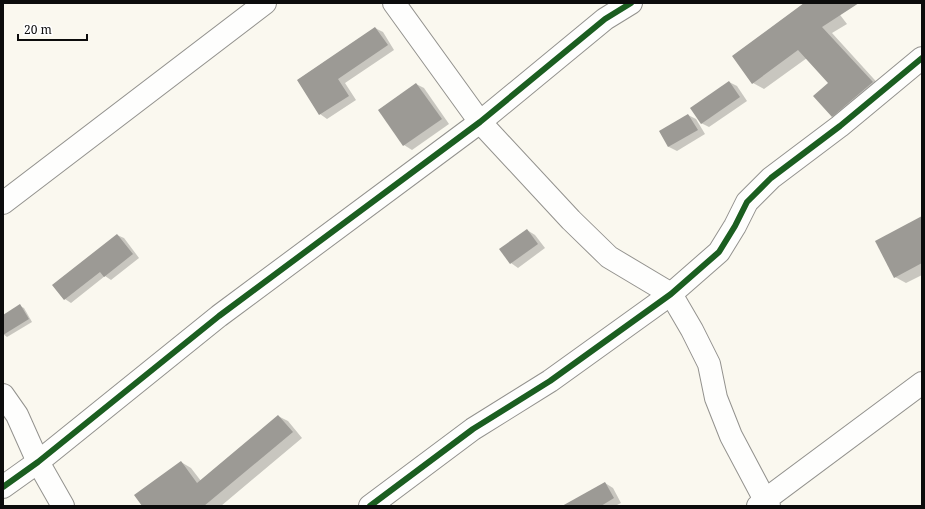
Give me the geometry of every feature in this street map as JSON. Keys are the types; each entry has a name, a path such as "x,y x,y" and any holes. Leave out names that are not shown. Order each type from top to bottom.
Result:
{"street":[{"path":"3,203 265,3"},
{"path":"394,3 480,122 571,220 609,257 671,294 692,330 709,364 716,398 731,436 764,504 922,383"},
{"path":"3,487 38,462 219,316 480,122 605,19 631,3"},
{"path":"370,506 473,429 550,381 671,294 719,252 735,226 747,202 771,178 840,126 922,58"},
{"path":"3,395 17,415 38,462 64,506"}],"building":[{"path":"804,3 859,3 822,27 873,82 832,117 813,96 828,83 798,50 752,84 732,56"},
{"path":"375,27 388,45 338,79 349,96 319,115 297,80"},
{"path":"729,81 740,97 701,124 690,108"},
{"path":"416,83 442,119 403,146 378,110"},
{"path":"688,114 698,130 668,147 659,131"},
{"path":"922,216 922,263 894,278 875,241"},
{"path":"527,229 538,244 510,264 499,249"},
{"path":"117,234 133,254 104,277 100,272 64,300 52,285"},
{"path":"20,304 29,319 3,335 3,315"},
{"path":"278,415 293,432 204,506 142,506 134,495 181,461 197,483"},
{"path":"605,482 614,498 601,506 562,506"}],"cycle path":[{"path":"3,487 38,462 219,316 480,122 605,19 631,3"},
{"path":"370,506 473,429 550,381 671,294 719,252 735,226 747,202 771,178 840,126 922,58"}]}
